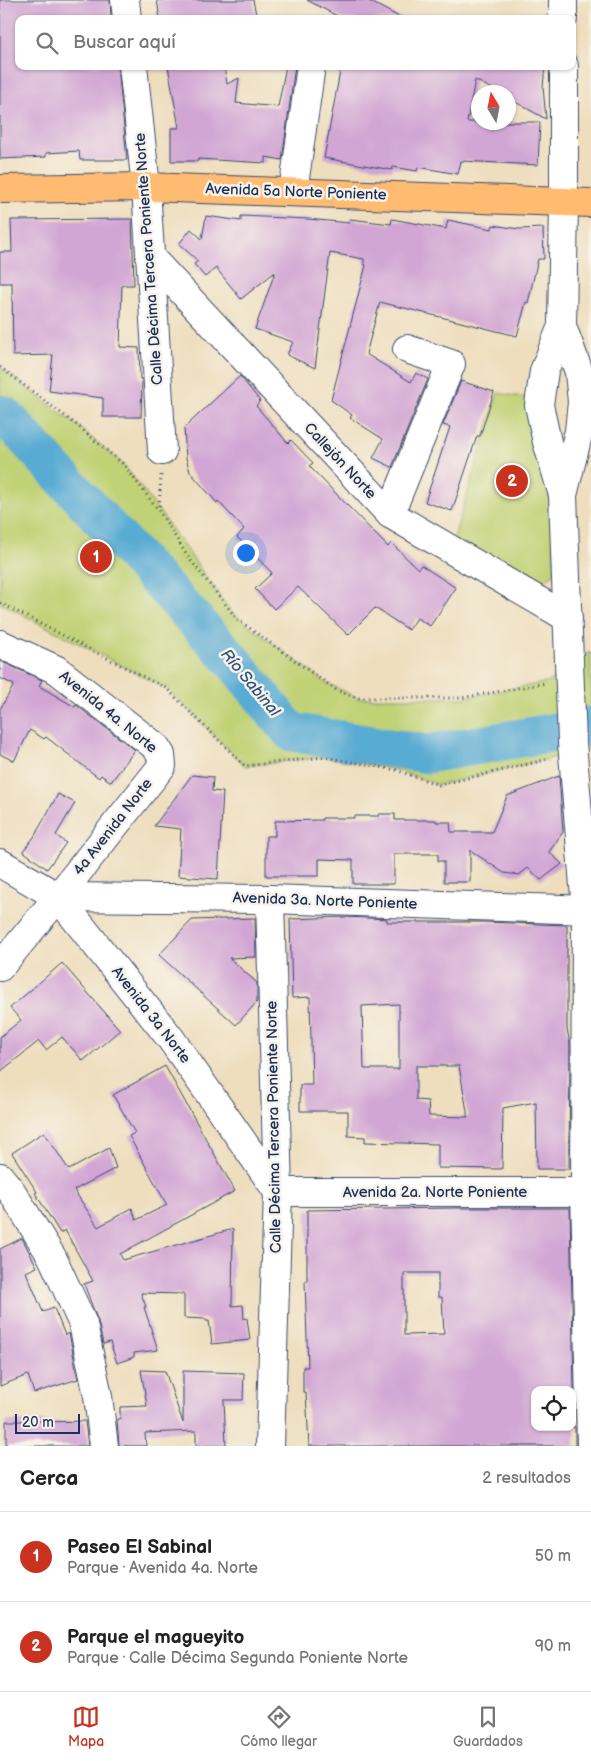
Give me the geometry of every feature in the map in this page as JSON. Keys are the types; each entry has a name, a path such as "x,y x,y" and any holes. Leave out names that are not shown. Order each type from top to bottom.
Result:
{"main road":[{"name":"Avenida 5a Norte Poniente","path":"0,189 146,186 591,203"}],"street":[{"path":"125,0 127,15"},
{"path":"563,0 563,15"},
{"name":"Calle Décima Tercera Poniente Norte","path":"132,70 146,186 162,451"},
{"path":"293,192 310,70"},
{"path":"564,70 562,326 544,372 539,405 547,442 563,495 572,748 588,909 588,1192 591,1446"},
{"name":"Callejón Norte","path":"150,256 390,514 568,618"},
{"path":"562,326 579,372 582,402 579,431 563,495"},
{"path":"390,514 451,364 407,349"},
{"name":"Avenida 4a. Norte","path":"0,644 57,670 156,747 161,755"},
{"name":"4a Avenida Norte","path":"0,967 162,766 161,755"},
{"name":"Avenida 3a Norte","path":"0,863 58,897 171,1039 278,1192"},
{"name":"Avenida 3a. Norte Poniente","path":"58,897 270,899 588,909"},
{"name":"Calle Décima Tercera Poniente Norte","path":"270,899 278,1192 270,1446"},
{"path":"0,1177 12,1192 52,1257 83,1324 98,1396 104,1446"},
{"name":"Avenida 2a. Norte Poniente","path":"278,1192 588,1192"}],"path":[{"path":"0,367 78,426 124,465 159,511 188,557 237,619 336,690 358,698 461,698 549,682 569,666"},
{"path":"159,511 162,451"},
{"path":"0,603 167,689 245,766 324,756 396,770 439,785 572,748"}],"green space":[{"path":"0,367 78,426 124,465 232,613 325,682 358,698 461,698 549,682 569,662 591,652 591,750 439,785 396,770 324,757 245,766 167,689 0,603"},
{"path":"498,393 532,399 550,471 555,573 532,588 452,544"}],"building":[{"path":"0,0 110,0 111,15 15,15 15,70 118,70 127,160 80,160 79,151 46,153 46,157 0,159"},
{"path":"157,0 253,0 256,15 159,15"},
{"path":"307,0 367,0 395,15 335,15"},
{"path":"169,70 225,70 227,84 239,78 236,103 278,107 285,70 294,70 282,160 266,157 266,163 198,159 198,161 171,161 171,128 179,128"},
{"path":"340,70 545,70 543,87 546,119 516,102 516,85 485,85 475,80 474,85 471,85 471,101 467,122 471,122 471,130 516,130 516,122 540,122 538,165 461,161 458,174 418,167 417,171 393,167 392,170 324,158"},
{"path":"206,216 241,221 241,216 349,223 350,219 391,224 392,219 446,229 448,220 492,229 493,225 519,229 543,228 544,259 538,259 528,303 526,302 517,336 380,302 366,354 411,382 416,373 428,379 392,467 373,458 383,439 350,418 352,415 331,400 366,265 364,264 364,259 330,253 315,368 287,355 293,342 255,329 275,272 241,299 216,268 205,277 194,264 198,261 179,244 191,229 202,239"},
{"path":"132,219 134,285 122,285 120,347 139,348 140,379 142,379 141,417 103,417 103,398 49,391 53,355 13,356 12,283 0,283 0,252 12,252 11,220"},
{"path":"240,376 260,401 256,406 288,443 291,440 313,463 309,466 388,547 391,543 418,569 421,565 456,588 430,626 417,618 409,630 375,608 348,635 298,587 274,609 255,589 272,573 237,537 244,529 218,501 217,503 190,472 186,458 184,428"},
{"path":"461,381 494,392 452,511 425,502 450,427 443,425"},
{"path":"0,661 42,680 39,686 75,707 76,705 135,750 111,782 101,775 99,778 46,737 44,739 30,730 14,761 0,754 0,709 14,685 0,678"},
{"path":"192,775 213,777 212,791 223,792 218,879 178,876 181,829 154,826"},
{"path":"559,776 563,832 549,852 562,864 541,880 528,868 519,875 504,873 470,850 470,882 444,882 444,861 438,861 438,854 394,854 394,884 353,884 353,860 319,859 319,876 266,876 266,836 275,836 275,821 322,820 322,818 354,818 354,816 395,814 395,820 450,822 451,832 492,832 507,796"},
{"path":"58,794 75,803 56,835 66,843 47,869 23,851 34,837"},
{"path":"345,917 387,919 387,922 482,922 567,925 567,1029 570,1044 569,1169 537,1169 536,1102 503,1108 502,1169 438,1168 438,1144 365,1142 365,1137 348,1136 348,1111 300,1111 300,1085 312,1085 310,997 292,998 290,919","holes":["399,1004 399,1069 364,1069 362,1006","416,1066 459,1066 468,1117 429,1116 428,1101 416,1100"]},
{"path":"255,918 256,957 229,958 257,983 257,1002 236,1025 159,955 192,920"},
{"path":"62,963 120,1030 83,1061 62,1037 46,1050 39,1041 0,1072 0,1037 21,1020 10,1008"},
{"path":"165,1066 235,1191 120,1254 123,1260 233,1229 232,1306 243,1305 244,1319 247,1318 250,1340 212,1344 209,1321 206,1321 206,1319 184,1318 184,1294 141,1293 158,1350 134,1353 134,1357 117,1363 110,1342 103,1344 98,1321 84,1284 93,1281 65,1230 60,1233 12,1153 44,1132 69,1170 109,1148 116,1168 74,1190 98,1227 132,1208 136,1220 167,1205 129,1136 135,1133 113,1095"},
{"path":"570,1208 574,1386 531,1386 531,1431 575,1431 575,1446 309,1446 306,1392 303,1392 303,1367 308,1367 305,1281 307,1281 307,1210","holes":["404,1273 438,1273 438,1297 442,1297 444,1334 404,1335"]},
{"path":"22,1238 37,1267 26,1272 43,1312 54,1308 65,1335 69,1333 78,1379 34,1393 28,1375 0,1386 0,1249"},
{"path":"141,1370 165,1371 183,1423 183,1371 244,1373 243,1400 224,1400 226,1446 196,1446 196,1431 145,1433 146,1446 119,1446 117,1419 120,1419 120,1407 147,1406"},
{"path":"6,1421 85,1421 88,1446 6,1446"}],"waterway":[{"name":"Río Sabinal","path":"0,414 5,416 232,660 291,732 427,754 591,726"}],"place":[{"name":"Parque el magueyito","path":"512,481"},
{"name":"Paseo El Sabinal","path":"96,557"}]}
